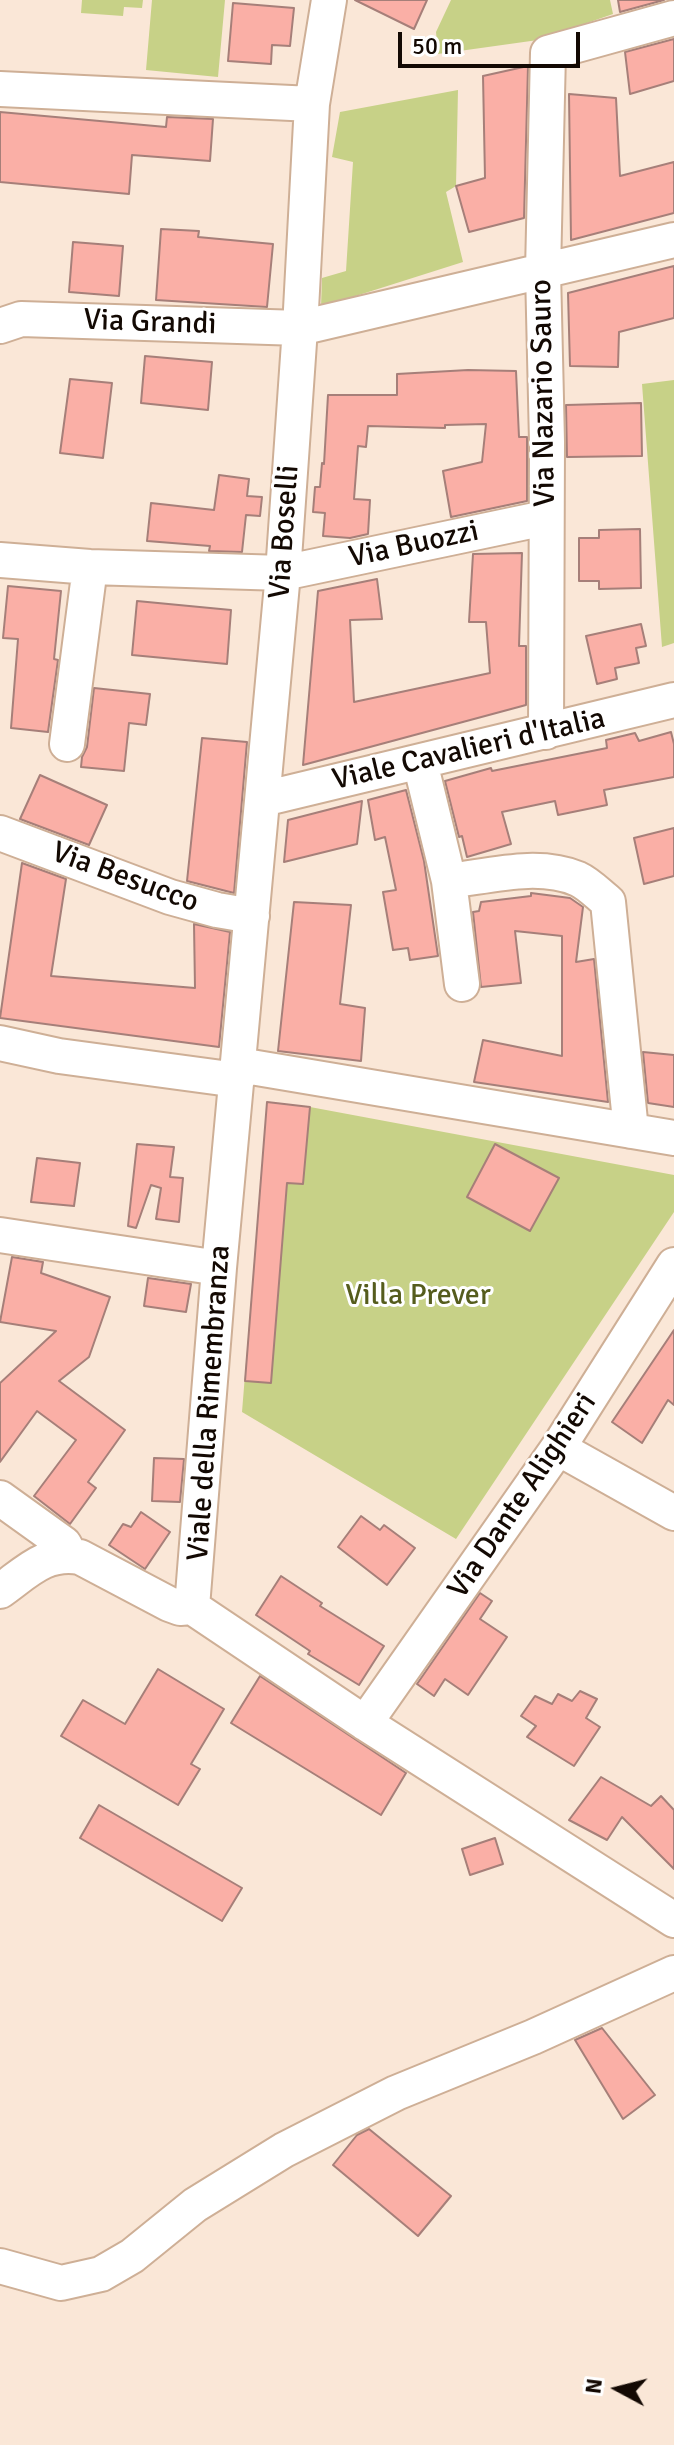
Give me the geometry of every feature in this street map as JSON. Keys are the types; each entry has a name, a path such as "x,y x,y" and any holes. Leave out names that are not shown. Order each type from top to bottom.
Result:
{"street":[{"name":"Via Boselli","path":"238,1072 283,573 312,104 329,1"},
{"name":"Via Nazario Sauro","path":"546,732 547,442 543,271 548,53 674,18"},
{"path":"0,89 312,104"},
{"name":"Via Grandi","path":"0,326 21,319 300,328 674,240"},
{"name":"Via Buozzi","path":"0,560 90,567 283,573 545,518"},
{"path":"67,744 90,567"},
{"name":"Viale Cavalieri d'Italia","path":"263,799 674,700"},
{"path":"420,762 449,881 462,984"},
{"name":"Via Besucco","path":"0,833 170,897 252,916"},
{"path":"449,881 548,871 580,880 608,902 631,1131"},
{"path":"0,1043 59,1056 238,1072 674,1138"},
{"name":"Viale della Rimembranza","path":"192,1607 238,1072"},
{"path":"0,1235 219,1268"},
{"name":"Via Dante Alighieri","path":"365,1723 558,1448 674,1265"},
{"path":"558,1448 674,1513"},
{"path":"0,1498 64,1544 70,1555"},
{"path":"0,1591 49,1557 70,1555 80,1557 169,1604 180,1608 192,1607 365,1723 674,1920"},
{"path":"0,2266 61,2283 101,2274 132,2256 195,2205 284,2150 396,2093 533,2037 674,1973"}],"green space":[{"path":"82,0 143,0 142,8 124,7 123,16 81,13"},
{"path":"152,0 225,0 218,77 146,70"},
{"path":"451,0 610,0 613,14 538,40 438,54 436,32"},
{"path":"458,90 456,186 446,192 463,262 321,307 322,278 346,271 353,162 332,157 340,112"},
{"path":"674,380 674,643 662,647 642,384"},
{"name":"Villa Prever","path":"267,1102 310,1107 674,1175 674,1212 456,1539 242,1412"}],"building":[{"path":"355,0 427,0 414,29"},
{"path":"618,0 664,0 620,12"},
{"path":"233,3 294,8 290,46 272,45 271,64 228,61"},
{"path":"674,39 674,81 630,94 625,52"},
{"path":"528,66 524,218 469,232 456,186 485,178 483,76"},
{"path":"569,94 616,98 620,176 674,162 674,213 571,240"},
{"path":"0,112 166,127 167,117 213,119 210,161 132,155 129,194 0,182"},
{"path":"161,229 199,231 198,237 273,244 267,307 156,300"},
{"path":"73,242 123,246 119,296 69,292"},
{"path":"674,266 674,318 619,332 618,367 570,366 568,293"},
{"path":"145,356 212,362 208,410 141,403"},
{"path":"516,371 519,437 527,437 527,501 451,517 443,471 482,462 486,424 445,425 445,428 368,426 366,447 358,446 354,499 370,500 368,534 350,538 323,536 325,513 313,512 315,487 320,487 324,464 328,395 397,395 397,374"},
{"path":"70,379 112,383 103,458 60,453"},
{"path":"641,403 642,456 567,457 566,405"},
{"path":"219,475 249,479 247,496 262,497 260,516 246,515 242,552 209,551 210,546 147,541 151,503 214,510"},
{"path":"640,529 641,588 599,589 599,581 579,581 579,538 599,538 599,530"},
{"path":"522,553 519,646 526,646 526,705 303,765 318,591 377,579 382,619 350,620 354,702 490,673 486,622 469,622 473,554"},
{"path":"8,586 61,591 54,659 58,660 48,732 11,728 18,639 3,638"},
{"path":"137,601 231,610 227,664 132,655"},
{"path":"641,624 646,646 636,648 639,663 615,668 617,679 597,684 586,636"},
{"path":"94,688 150,694 146,725 129,723 124,771 81,767 87,747"},
{"path":"671,732 674,777 604,790 607,805 558,815 555,801 502,812 511,844 467,857 445,781 491,768 492,771 607,748 606,740 635,733 639,741"},
{"path":"202,738 247,742 234,893 187,881"},
{"path":"40,775 107,805 89,845 20,819"},
{"path":"406,790 424,861 438,956 410,960 408,948 393,950 383,892 396,890 385,837 375,840 368,800"},
{"path":"362,801 357,844 284,862 288,820"},
{"path":"674,828 674,876 644,884 634,838"},
{"path":"22,863 66,879 51,976 195,988 194,924 230,932 219,1047 0,1018"},
{"path":"531,893 570,898 583,907 576,962 594,959 608,1102 474,1082 483,1040 562,1056 562,936 515,931 521,983 481,987 473,912 479,911 481,902 531,896"},
{"path":"294,902 351,905 340,1004 365,1008 361,1061 278,1051"},
{"path":"643,1052 674,1055 674,1107 648,1103"},
{"path":"267,1102 310,1107 303,1184 287,1183 271,1383 245,1381"},
{"path":"137,1144 174,1147 170,1177 183,1178 179,1222 156,1219 161,1188 151,1185 136,1228 128,1226"},
{"path":"495,1144 559,1178 530,1231 467,1197"},
{"path":"37,1158 80,1163 74,1206 31,1202"},
{"path":"12,1257 43,1262 41,1273 110,1297 89,1357 59,1381 125,1430 88,1482 96,1488 70,1524 34,1496 76,1440 37,1411 0,1462 0,1383 56,1331 0,1322"},
{"path":"148,1278 191,1284 186,1312 144,1306"},
{"path":"674,1330 674,1405 668,1400 642,1443 612,1422"},
{"path":"154,1458 184,1459 180,1502 152,1501"},
{"path":"141,1512 170,1532 145,1569 109,1545 123,1524 131,1527"},
{"path":"361,1516 380,1530 384,1525 415,1548 387,1585 338,1547"},
{"path":"281,1576 322,1603 320,1606 384,1646 359,1685 308,1654 310,1651 256,1615"},
{"path":"480,1593 492,1601 480,1619 507,1637 468,1695 445,1679 434,1696 417,1684"},
{"path":"158,1669 224,1709 191,1764 200,1769 178,1805 61,1736 83,1700 125,1724"},
{"path":"260,1676 406,1773 381,1815 231,1723"},
{"path":"580,1691 597,1699 586,1718 600,1727 574,1766 527,1737 536,1726 521,1716 535,1696 552,1704 558,1694 572,1701"},
{"path":"601,1777 651,1806 661,1796 674,1810 674,1869 622,1817 607,1840 569,1820"},
{"path":"99,1805 242,1888 222,1921 80,1838"},
{"path":"495,1838 503,1864 470,1875 462,1849"},
{"path":"602,2028 655,2095 623,2119 575,2040"},
{"path":"369,2129 451,2196 418,2236 333,2165 357,2135"}]}
